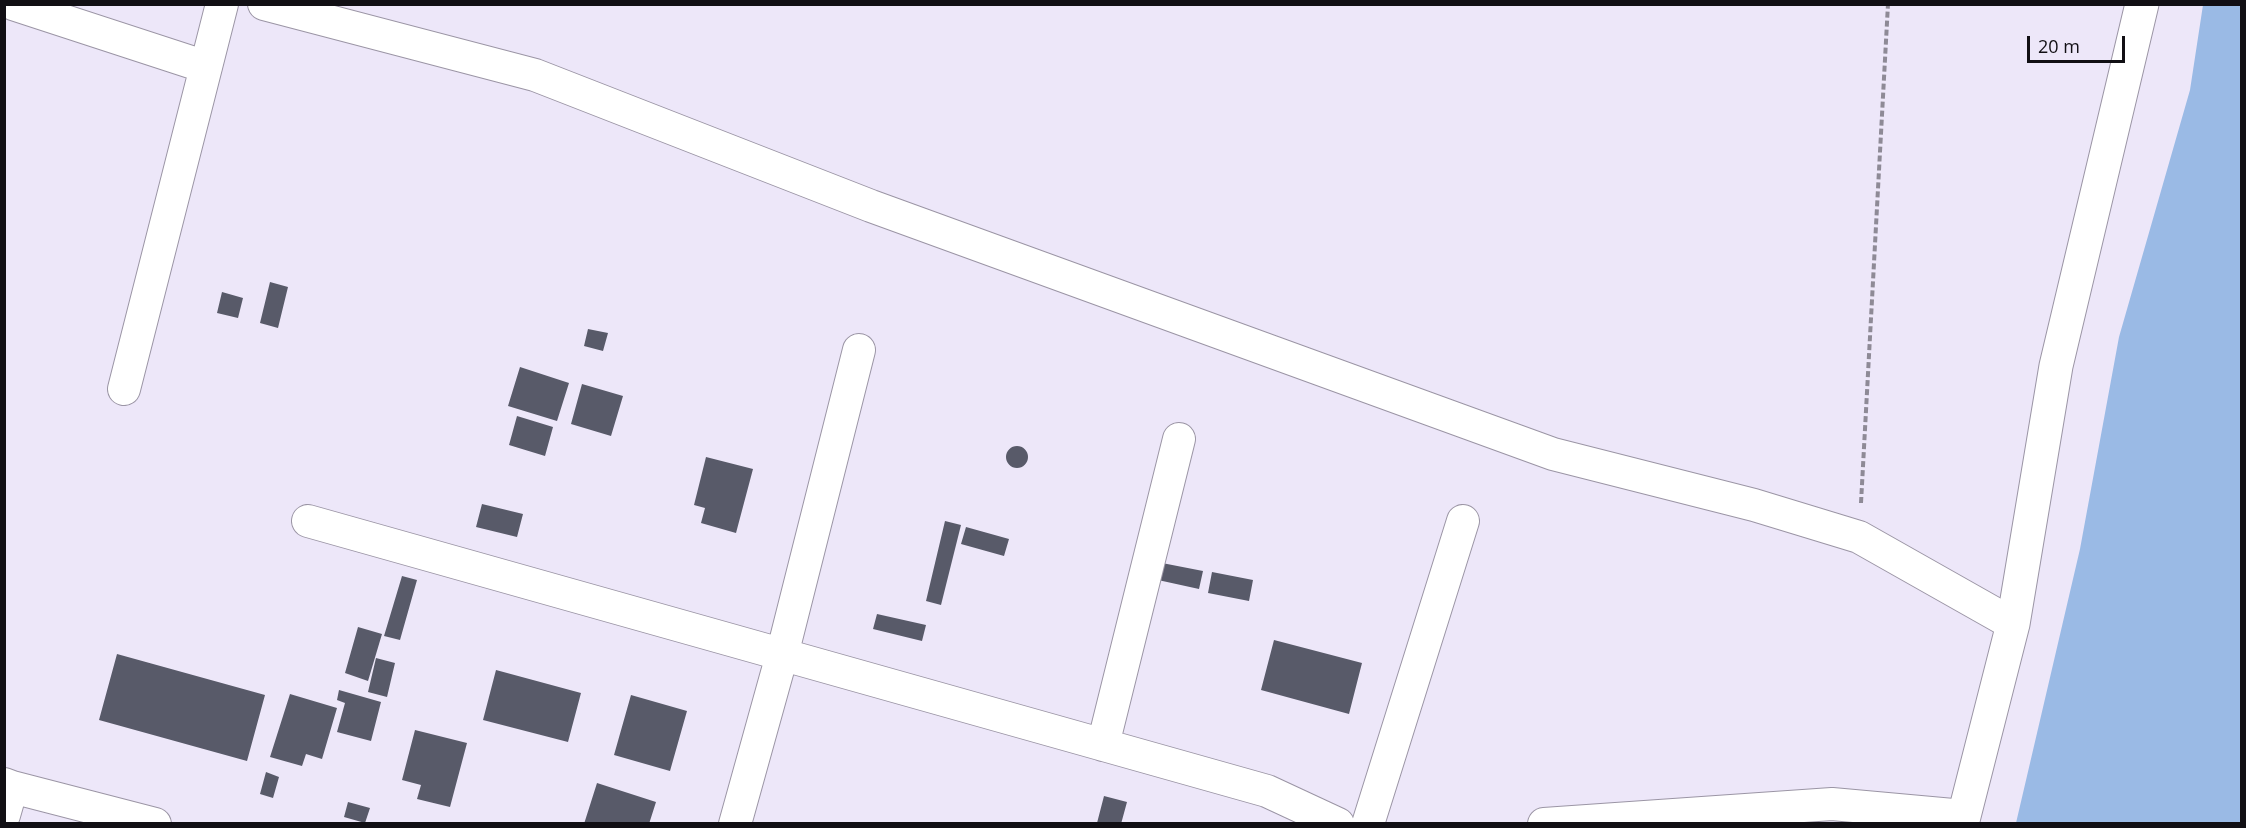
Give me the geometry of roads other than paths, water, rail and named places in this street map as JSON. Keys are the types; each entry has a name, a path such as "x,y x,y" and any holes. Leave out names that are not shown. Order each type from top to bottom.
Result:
{"highway":[{"path":"1963,820 2013,624 2056,366 2142,4"}],"street":[{"path":"13,4 206,67"},
{"path":"124,389 222,4"},
{"path":"264,4 535,75 871,206 1553,454 1754,505 1859,537 2013,624"},
{"path":"735,824 783,655 859,350"},
{"path":"1102,745 1179,439"},
{"path":"308,521 1267,791 1338,824"},
{"path":"1368,824 1463,521"},
{"path":"7,795 155,824"},
{"path":"1544,824 1833,814 1963,820"}],"water":[{"path":"2203,5 2242,5 2241,823 2016,823 2080,549 2119,337 2190,90"}]}
